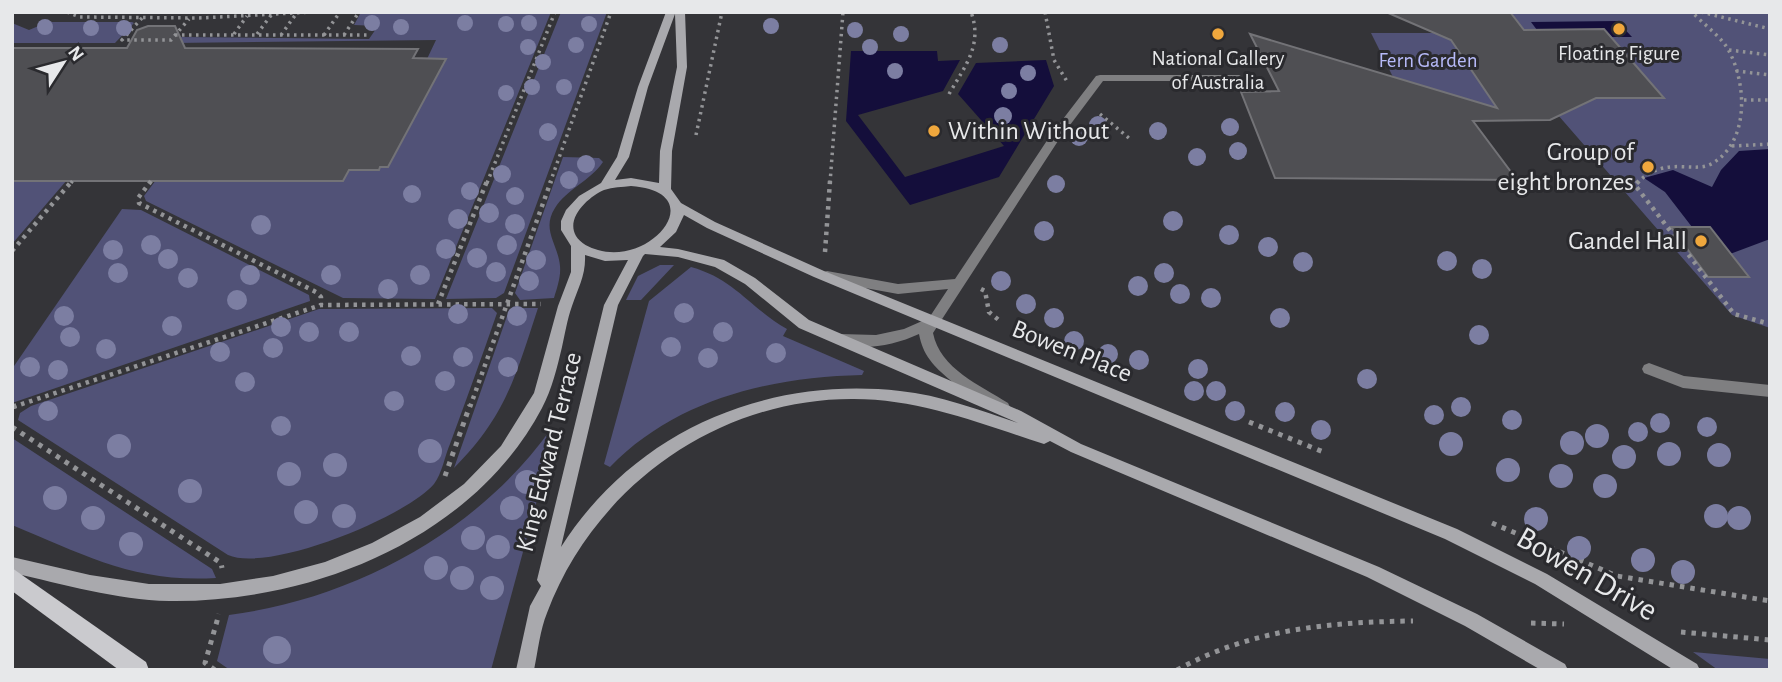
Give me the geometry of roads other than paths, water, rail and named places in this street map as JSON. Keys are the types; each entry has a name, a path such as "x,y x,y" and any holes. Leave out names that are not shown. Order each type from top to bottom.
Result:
{"main road":[{"name":"King Edward Terrace","path":"605,186 623,157 643,87 671,12"},
{"path":"678,206 665,190 666,151 682,67 680,12"},
{"name":"King Edward Terrace","path":"12,565 137,591 223,592 312,575 343,565 403,535 429,519 478,480 497,461 524,426 547,381 566,304 576,286 577,245 567,231 570,212 587,195 605,186 631,181 665,190"},
{"name":"King Edward Terrace","path":"526,670 611,305 641,251 658,243 675,225 678,206"},
{"name":"Bowen Place","path":"678,206 711,225 819,274 1316,475 1451,534"},
{"path":"577,245 597,254 641,251 678,253 719,263 750,281 804,324 1016,415 1076,449"},
{"path":"537,615 570,546 607,501 667,450 695,432 745,410 788,398 825,393 901,397 950,408 1076,449 1373,572 1471,620 1557,668"},
{"name":"Bowen Drive","path":"1451,534 1493,554 1684,665"},
{"path":"12,578 138,670"}],"lane":[{"path":"1016,415 955,375 936,358 926,338 958,283 1054,139 1100,78 1239,78"},
{"path":"819,274 898,289 958,283"},
{"path":"834,337 858,341 892,339 933,322"},
{"path":"1649,369 1683,382 1770,391"}],"place":[{"name":"Floating Figure","path":"1619,29"},
{"name":"National Gallery of Australia","path":"1218,34"},
{"name":"Within Without","path":"934,131"},
{"name":"Group of eight bronzes","path":"1648,167"},
{"name":"Gandel Hall","path":"1701,241"}],"park label":[{"name":"Fern Garden","path":"1428,60"}]}
